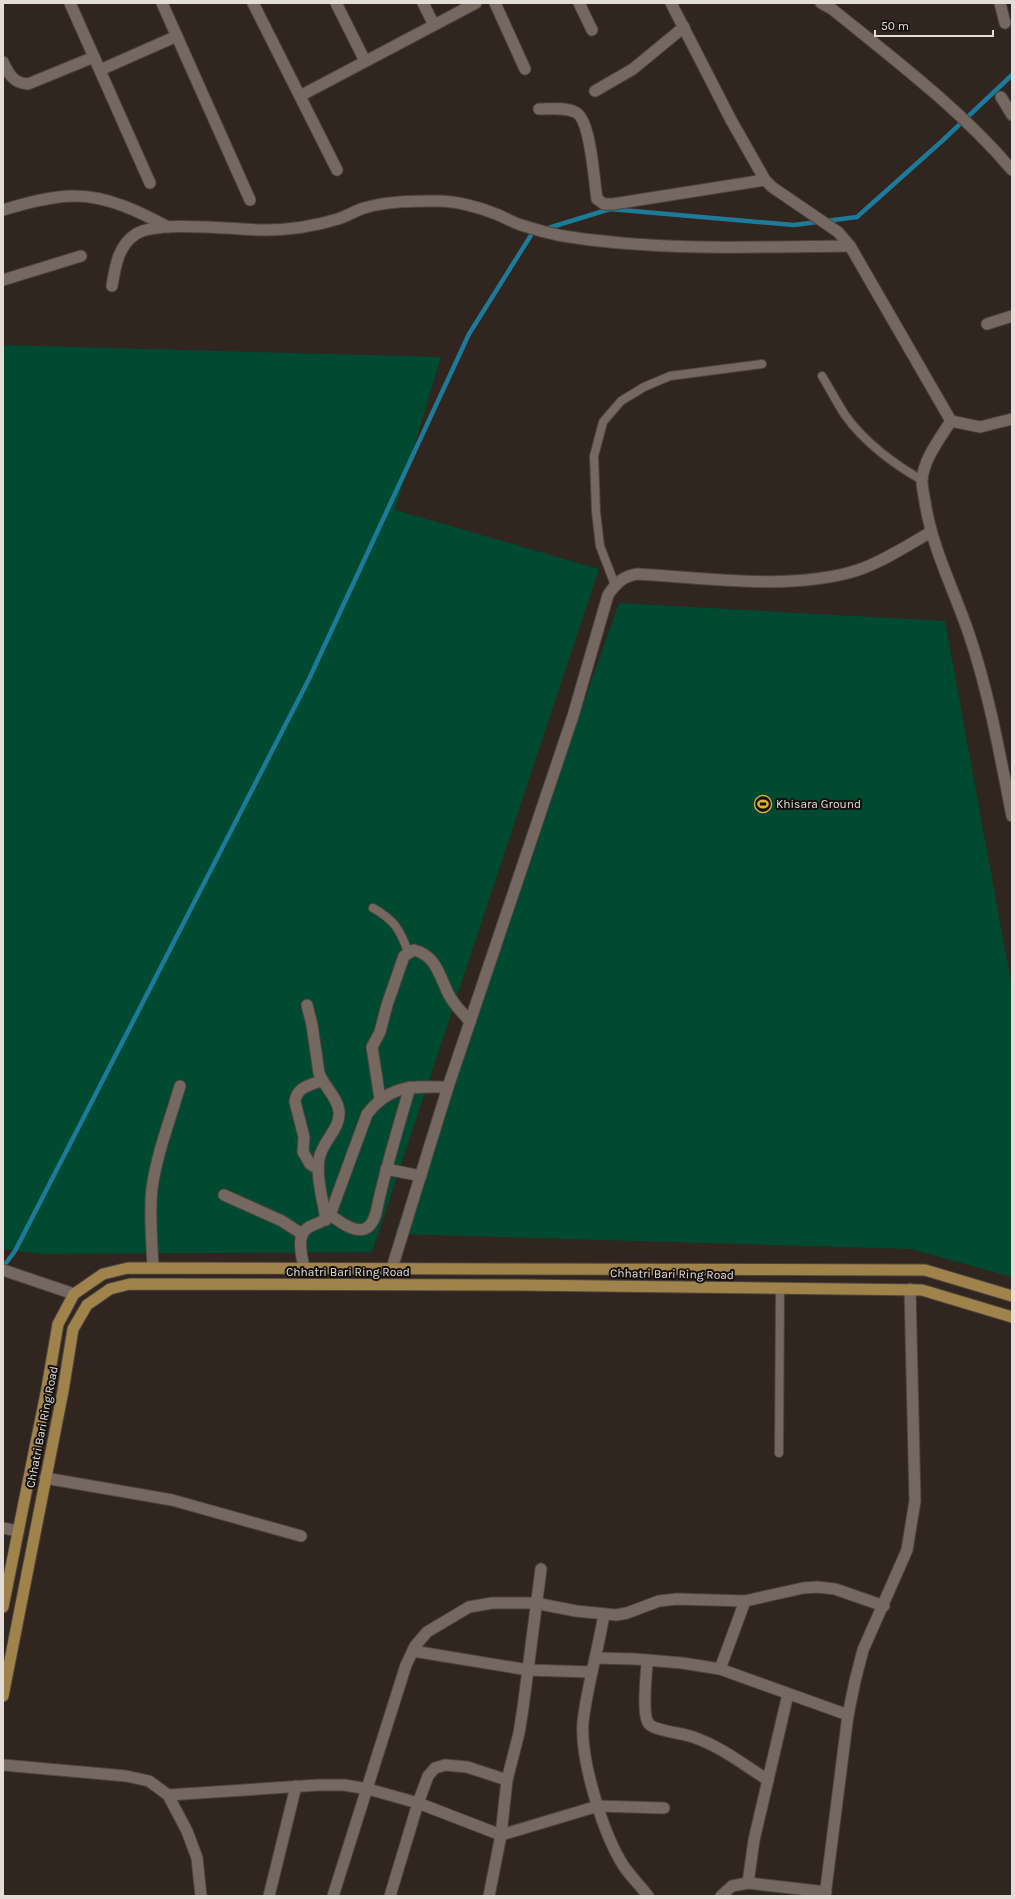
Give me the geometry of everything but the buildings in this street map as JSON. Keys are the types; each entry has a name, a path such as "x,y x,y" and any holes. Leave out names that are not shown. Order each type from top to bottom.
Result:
{"main road":[{"name":"Chhatri Bari Ring Road","path":"3,1607 47,1388 58,1324 74,1294 103,1274 128,1268 925,1270 1012,1296"},
{"name":"Chhatri Bari Ring Road","path":"3,1696 63,1391 73,1329 87,1305 110,1289 130,1284 146,1284 518,1285 910,1289 922,1290 1012,1317"}],"street":[{"path":"70,3 150,183"},
{"path":"162,3 250,200"},
{"path":"253,3 337,170"},
{"path":"336,3 365,61"},
{"path":"423,3 434,25"},
{"path":"300,96 476,3"},
{"path":"494,3 525,69"},
{"path":"579,3 592,30"},
{"path":"671,3 731,120 765,180 772,187 817,216 838,232 850,246 951,421 980,427 1012,419"},
{"path":"820,3 832,9 915,76 973,128 1012,170"},
{"path":"1000,3 1005,23"},
{"path":"595,91 633,70 684,27"},
{"path":"100,70 177,36"},
{"path":"3,62 14,80 21,84 28,84 94,57"},
{"path":"1002,97 1012,115"},
{"path":"539,109 574,111 582,117 594,169 597,199 604,204 613,204 765,180"},
{"path":"3,210 47,199 76,196 106,201 142,213 168,227"},
{"path":"112,286 117,260 124,246 136,234 149,230 168,227 266,230 314,225 339,218 364,208 400,202 441,201 475,208 493,213 519,224 549,233 571,237 668,246 719,248 850,246"},
{"path":"3,280 81,256"},
{"path":"987,324 1012,316"},
{"path":"951,421 928,462 922,480 928,523 944,573 969,634 983,680 1010,794 1012,816"},
{"path":"392,1268 448,1087 573,716 608,595 615,585 630,575 638,574 754,582 807,580 833,576 859,570 885,558 931,532"},
{"path":"380,1099 372,1047 380,1032 401,961 408,952 414,950 422,952 432,959 439,970 452,1001 470,1022"},
{"path":"307,1005 312,1025 318,1073 321,1081 334,1097 339,1111 335,1128 323,1145 319,1158 318,1169 328,1217"},
{"path":"318,1169 310,1164 303,1152 304,1137 295,1102 296,1094 299,1090 321,1081"},
{"path":"153,1268 151,1214 152,1188 160,1152 180,1086"},
{"path":"304,1268 301,1244 302,1234 310,1227 328,1217 367,1114 380,1099 397,1090 410,1087 448,1087"},
{"path":"328,1217 360,1230 368,1227 377,1210 386,1169 410,1087"},
{"path":"386,1169 421,1176"},
{"path":"224,1195 282,1221 302,1234"},
{"path":"3,1270 74,1294"},
{"path":"721,1896 732,1886 748,1883 826,1894 848,1715 864,1650 907,1550 915,1501 910,1289"},
{"path":"45,1478 172,1500 301,1536"},
{"path":"3,1528 18,1531"},
{"path":"488,1896 501,1835 507,1780 519,1733 540,1569"},
{"path":"333,1896 406,1666 413,1651 426,1632 469,1607 492,1603 536,1603 616,1615 627,1613 659,1601 677,1599 745,1601 803,1588 817,1587 835,1589 884,1606"},
{"path":"720,1669 745,1601"},
{"path":"604,1614 583,1723 584,1750 598,1806 613,1846 624,1866 648,1896"},
{"path":"413,1651 528,1670 592,1672"},
{"path":"596,1658 682,1663 720,1669 848,1715"},
{"path":"647,1660 645,1708 646,1719 649,1724 654,1728 678,1732 705,1742 768,1780"},
{"path":"748,1883 754,1840 788,1694"},
{"path":"3,1765 126,1776 149,1781 168,1795 187,1831 197,1858 201,1896"},
{"path":"390,1896 418,1803 428,1776 435,1768 445,1765 467,1767 507,1780"},
{"path":"168,1795 296,1786 344,1785 368,1789 418,1803 501,1835 598,1806 664,1808"},
{"path":"268,1896 296,1786"}],"lane":[{"path":"615,585 600,546 596,512 594,456 603,422 621,401 644,387 670,376 762,364"},
{"path":"822,376 846,416 870,443 907,472 922,480"},
{"path":"373,908 392,920 399,929 408,952"},
{"path":"779,1453 780,1288"}],"green space":[{"path":"3,345 441,357 395,510 599,569 372,1252 41,1254 3,1249"},
{"name":"Khisara Ground","path":"619,603 945,621 1012,988 1012,1277 911,1249 395,1234"}],"waterway":[{"path":"545,229 610,209 794,225 857,217 942,141 1012,75"},
{"path":"3,1267 15,1251 309,679 469,334 533,232 536,231"}],"place":[{"name":"Khisara Ground","path":"763,804"}]}
